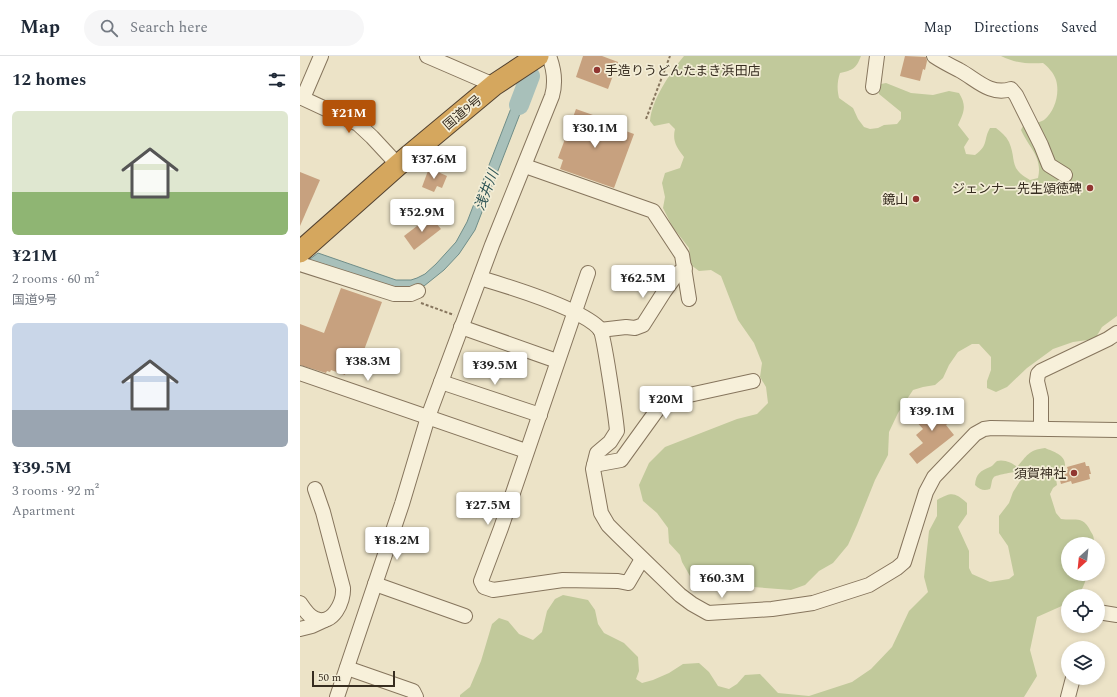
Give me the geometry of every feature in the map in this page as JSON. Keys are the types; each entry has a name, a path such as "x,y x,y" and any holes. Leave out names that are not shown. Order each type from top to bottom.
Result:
{"highway":[{"name":"国道9号","path":"303,249 398,165 494,85 538,56"}],"street":[{"path":"321,56 302,98 358,124 398,165"},
{"path":"427,56 494,85"},
{"path":"337,697 402,504 428,417 553,90 555,78 549,56"},
{"path":"873,87 877,56"},
{"path":"934,56 990,89 1004,91 1011,89 1016,95 1041,145 1049,165 1065,175"},
{"path":"524,166 652,211 679,248 682,255 689,299"},
{"path":"303,249 394,294 411,294 420,297"},
{"path":"600,330 626,326 635,328 643,325 677,274 685,268"},
{"path":"588,273 540,415 526,451 501,528 481,581 484,587 493,590 563,580 618,581 628,583 642,559"},
{"path":"480,278 498,283 574,312 600,330 607,360 617,431 610,442 597,453 593,469 601,513 608,525 680,595 708,613 757,610 813,603 869,585 897,568 904,562 926,492 934,477 975,434 984,429 1041,428 1117,430"},
{"path":"463,323 557,361"},
{"path":"1041,428 1041,398 1036,380 1038,374 1041,371 1108,339 1117,333"},
{"path":"300,373 526,451"},
{"path":"594,465 621,460 660,406 671,399 754,381"},
{"path":"441,382 540,415"},
{"path":"300,629 312,626 333,615 338,609 343,596 343,588 323,512 315,489"},
{"path":"375,584 466,616"},
{"path":"300,603 309,614 316,619 325,620"},
{"path":"1105,613 1117,615"},
{"path":"347,668 413,692 416,697"},
{"path":"1068,697 1071,685"}],"path":[{"path":"646,119 670,56"},
{"path":"420,297 463,323"}],"green space":[{"path":"684,56 861,56 854,68 840,73 838,79 838,89 839,98 853,108 864,127 870,129 878,128 884,125 897,124 901,119 901,112 879,94 878,88 881,84 886,83 911,93 933,95 949,91 959,93 962,98 964,109 958,125 969,139 964,147 966,154 975,155 984,145 990,128 996,128 1009,142 1014,163 1019,172 1030,180 1038,178 1039,164 1021,130 1023,126 1044,120 1051,112 1057,96 1056,80 1051,70 1043,63 1022,62 1001,56 1117,56 1117,316 1102,327 1095,339 1073,342 1053,349 1027,368 1007,387 996,392 987,388 987,381 991,370 991,357 979,344 972,344 958,352 949,365 943,378 935,385 913,390 898,413 889,432 888,455 875,480 848,545 833,563 819,571 805,585 791,590 753,587 721,587 690,576 682,562 680,555 669,543 668,528 657,513 643,501 639,485 649,463 665,447 737,419 757,414 768,403 766,387 760,377 762,363 754,343 738,320 721,276 711,270 699,271 691,265 689,248 672,226 663,208 665,197 662,183 665,173 680,168 684,157 676,144 674,137 675,129 669,123 654,126 650,121 651,113 662,87"},
{"path":"1045,448 1059,454 1065,462 1065,466 1055,473 1057,485 1053,488 1050,494 1056,513 1061,519 1082,521 1088,527 1094,537 1061,537 1061,581 1085,581 1082,589 1061,589 1061,606 1037,617 1030,650 1037,676 1024,697 460,697 460,695 470,687 481,661 492,624 499,618 508,621 519,634 533,640 542,632 547,611 555,599 563,595 588,600 595,610 598,624 604,633 624,643 638,657 639,671 636,679 642,683 669,673 683,664 699,663 709,672 718,686 729,689 737,684 745,675 760,674 778,693 809,696 852,682 871,669 892,647 909,611 928,592 924,577 929,531 937,516 937,500 953,494 967,503 967,514 958,527 969,551 969,568 972,574 990,582 1009,579 1014,575 1008,546 999,533 999,516 1009,503 1013,492 1022,478 1022,474 1014,472 995,476 992,480 990,489 986,490 982,490 975,485 976,478 979,473 992,466 997,461 1008,462 1017,467 1031,452"}],"water":[{"path":"535,75 475,230 459,254 444,270 424,286 410,292 306,262 318,253 396,280 411,280 425,274 456,242 467,222 520,85"}],"building":[{"name":"手造りうどんたまき浜田店","path":"583,56 602,56 618,62 608,89 576,77"},
{"path":"905,56 926,57 927,61 925,70 923,69 920,81 900,76"},
{"path":"576,109 624,126 623,130 634,134 614,188 560,169 563,160 558,158"},
{"path":"429,168 447,176 442,188 437,186 434,192 422,187"},
{"path":"300,172 320,180 300,226"},
{"path":"430,216 441,229 414,250 404,236"},
{"path":"341,288 382,302 355,374 346,371 345,375 331,370 330,372 327,371 326,373 300,365 300,324 324,333"},
{"path":"935,404 937,408 941,405 948,415 945,417 950,422 946,425 954,435 917,464 909,454 923,443 916,435 923,429 915,420"},
{"name":"須賀神社","path":"1085,462 1086,466 1089,466 1091,474 1089,474 1090,479 1072,484 1071,481 1061,484 1058,473 1068,470 1067,467"}],"waterway":[{"name":"浅井川","path":"519,105 530,76"}],"place":[{"name":"手造りうどんたまき浜田店","path":"597,70"},
{"name":"ジェンナー先生頌徳碑","path":"1090,188"},
{"name":"鏡山","path":"916,199"},
{"name":"須賀神社","path":"1074,473"}]}
